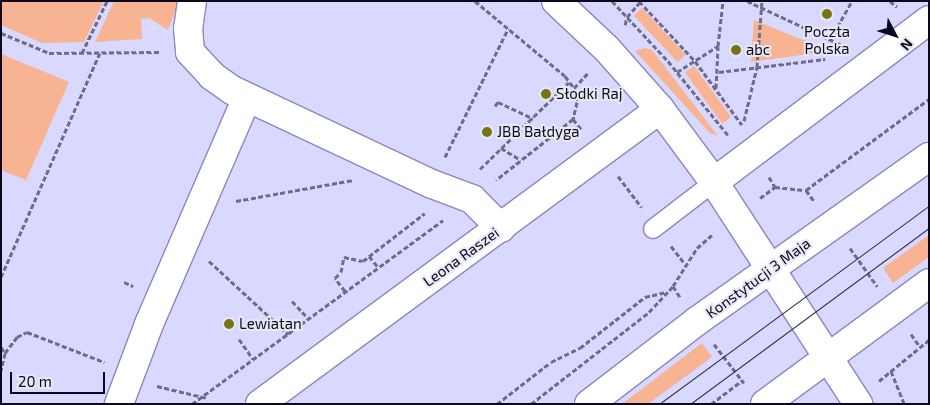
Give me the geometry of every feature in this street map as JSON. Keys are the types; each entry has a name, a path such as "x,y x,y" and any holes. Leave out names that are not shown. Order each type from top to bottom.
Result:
{"street":[{"path":"192,1 188,28 190,52 212,76 247,97 453,192 501,228"},
{"path":"556,1 607,50 660,109 714,182 828,355 867,394"},
{"path":"714,182 929,20"},
{"path":"125,385 247,97"},
{"name":"Leona Raszei","path":"260,404 660,109"},
{"name":"Konstytucji 3 Maja","path":"589,404 831,224 929,157"},
{"path":"756,396 828,355 929,283"}],"lane":[{"path":"653,229 714,182"}],"path":[{"path":"82,53 107,1"},
{"path":"345,291 335,278 340,272 344,257 364,261 453,192 521,160 573,119 577,102 574,88 475,1"},
{"path":"612,1 677,72 725,134 754,151"},
{"path":"624,33 627,17 640,1 695,60 743,126 754,151"},
{"path":"716,89 719,72 718,46 723,1"},
{"path":"747,1 850,49"},
{"path":"743,126 756,67 762,1"},
{"path":"830,40 852,1"},
{"path":"453,192 508,29"},
{"path":"1,33 49,53 190,52"},
{"path":"677,72 718,46"},
{"path":"1,277 100,53"},
{"path":"719,72 829,58"},
{"path":"574,88 592,70"},
{"path":"192,404 378,268 453,192 569,82"},
{"path":"531,404 649,312 666,292 697,248 736,216 775,187 806,190 929,99"},
{"path":"495,106 498,102 532,118"},
{"path":"501,148 521,160"},
{"path":"199,207 356,180"},
{"path":"806,190 894,308 920,347"},
{"path":"186,240 288,334"},
{"path":"369,256 378,268"},
{"path":"497,404 551,362 580,348 645,297 666,292"},
{"path":"292,300 309,319"},
{"path":"1,371 5,353 18,337 27,332 125,385 207,398"},
{"path":"239,339 254,359"},
{"path":"867,394 929,340"},
{"path":"713,342 742,381 756,396"},
{"path":"1,348 5,353"},
{"path":"892,371 904,404"},
{"path":"711,404 742,381"}],"shaded area":[{"path":"1,1 104,1 84,42 42,43 1,25"},
{"path":"114,1 179,1 168,30 149,18 141,19 142,39 95,42"},
{"path":"642,8 686,55 678,62 634,16"},
{"path":"754,20 830,51 751,62"},
{"path":"645,48 652,50 718,136 710,133 635,51"},
{"path":"1,54 69,82 26,180 1,170"},
{"path":"694,66 731,117 722,123 685,72"},
{"path":"929,235 929,257 893,283 883,268"},
{"path":"702,343 712,357 648,404 622,404"}],"tram line":[{"path":"659,404 929,206"},
{"path":"690,404 929,228"}],"place":[{"name":"Poczta Polska","path":"827,14"},
{"name":"abc","path":"736,50"},
{"name":"Słodki Raj","path":"546,94"},
{"name":"JBB Bałdyga","path":"487,132"},
{"name":"Lewiatan","path":"229,324"}]}
